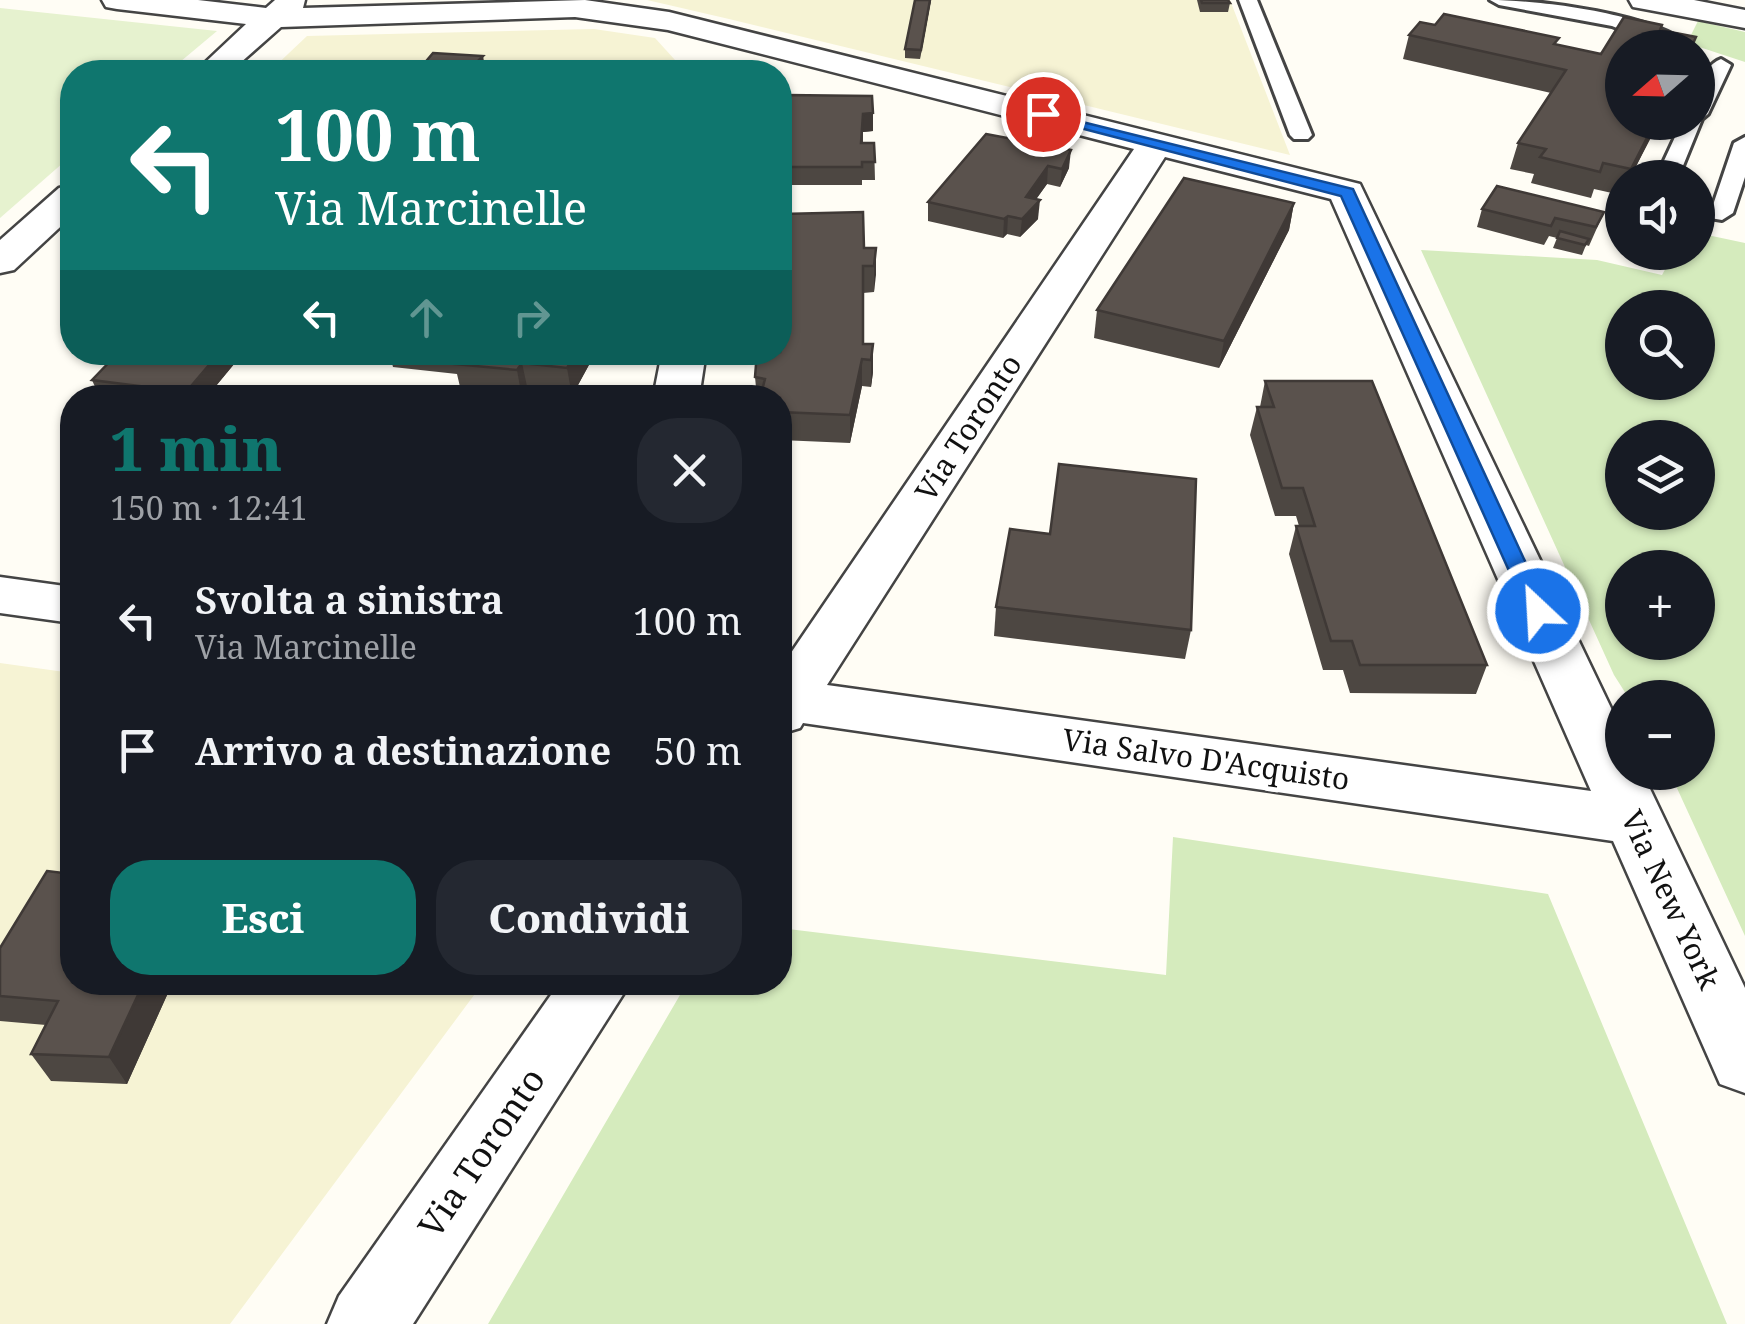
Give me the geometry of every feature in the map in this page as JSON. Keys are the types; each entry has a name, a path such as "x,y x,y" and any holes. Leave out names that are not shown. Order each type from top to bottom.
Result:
{"street":[{"path":"117,0 282,9 576,8 669,21 1157,142"},
{"path":"1644,0 1745,19"},
{"path":"225,60 282,9"},
{"path":"734,60 738,38"},
{"name":"Via New York","path":"1157,142 1348,192 1745,1062"},
{"name":"Via Toronto","path":"792,690 1157,142"},
{"path":"0,261 60,207"},
{"path":"0,595 60,602"},
{"name":"Via Salvo D'Acquisto","path":"792,705 1632,820"},
{"name":"Via Toronto","path":"367,1324 589,995"}],"lane":[{"path":"1248,0 1301,136"},
{"path":"1498,0 1617,20 1641,30"},
{"path":"1715,61 1745,75"},
{"path":"1715,77 1721,64"},
{"path":"1715,211 1722,212 1745,142"}],"shaded area":[{"path":"647,0 1230,0 1290,155 729,19"},
{"path":"594,29 655,38 675,60 282,60 307,36"},
{"path":"0,663 60,671 60,995 474,995 230,1324 0,1324"}],"green space":[{"path":"0,8 217,31 182,60 60,60 60,166 0,218"},
{"path":"1698,21 1745,32 1745,62 1715,52 1715,30 1694,30"},
{"path":"1715,237 1745,243 1745,936 1678,790 1715,790 1715,680 1617,680 1607,660 1715,660 1715,550 1605,550 1605,655 1421,250 1597,260 1605,262 1605,270 1640,270 1662,275 1665,270 1715,270"},
{"path":"1173,837 1548,894 1727,1324 488,1324 680,995 792,995 792,929 1166,975"}],"building":[{"path":"915,0 930,0 921,50 905,49"},
{"path":"1201,0 1228,0 1230,3 1202,3"},
{"path":"1444,14 1559,38 1554,44 1601,54 1605,48 1605,140 1646,140 1636,160 1605,160 1600,172 1540,157 1546,149 1518,143 1566,70 1409,35 1420,22 1435,25"},
{"path":"1624,17 1662,25 1660,30 1616,30"},
{"path":"433,53 483,56 479,60 427,60"},
{"path":"792,95 872,96 873,113 863,114 861,143 874,143 875,162 862,162 862,167 792,167"},
{"path":"986,134 1071,150 1062,169 1048,166 1026,197 1040,200 1022,219 1004,219 928,202"},
{"path":"1184,178 1294,203 1224,341 1097,310"},
{"path":"1497,186 1604,212 1596,227 1555,218 1551,226 1482,209"},
{"path":"863,212 864,248 876,248 874,266 863,266 863,344 873,344 871,360 862,359 850,415 792,413 792,385 763,385 765,379 755,377 756,365 792,365 792,214"},
{"path":"1560,231 1589,239 1585,245 1557,238"},
{"path":"106,365 209,365 192,385 131,385 92,380"},
{"path":"464,365 521,365 517,370"},
{"path":"1265,381 1372,381 1487,665 1360,665 1352,641 1331,641 1296,526 1315,526 1303,488 1282,488 1257,407 1274,407"},
{"path":"1059,464 1196,479 1191,630 996,607 1010,529 1050,534"},
{"path":"47,871 60,873 60,995 138,995 109,1057 31,1054 58,1001 0,996 0,948"}],"route":[{"path":"1043,114 1348,192 1538,611"}]}
